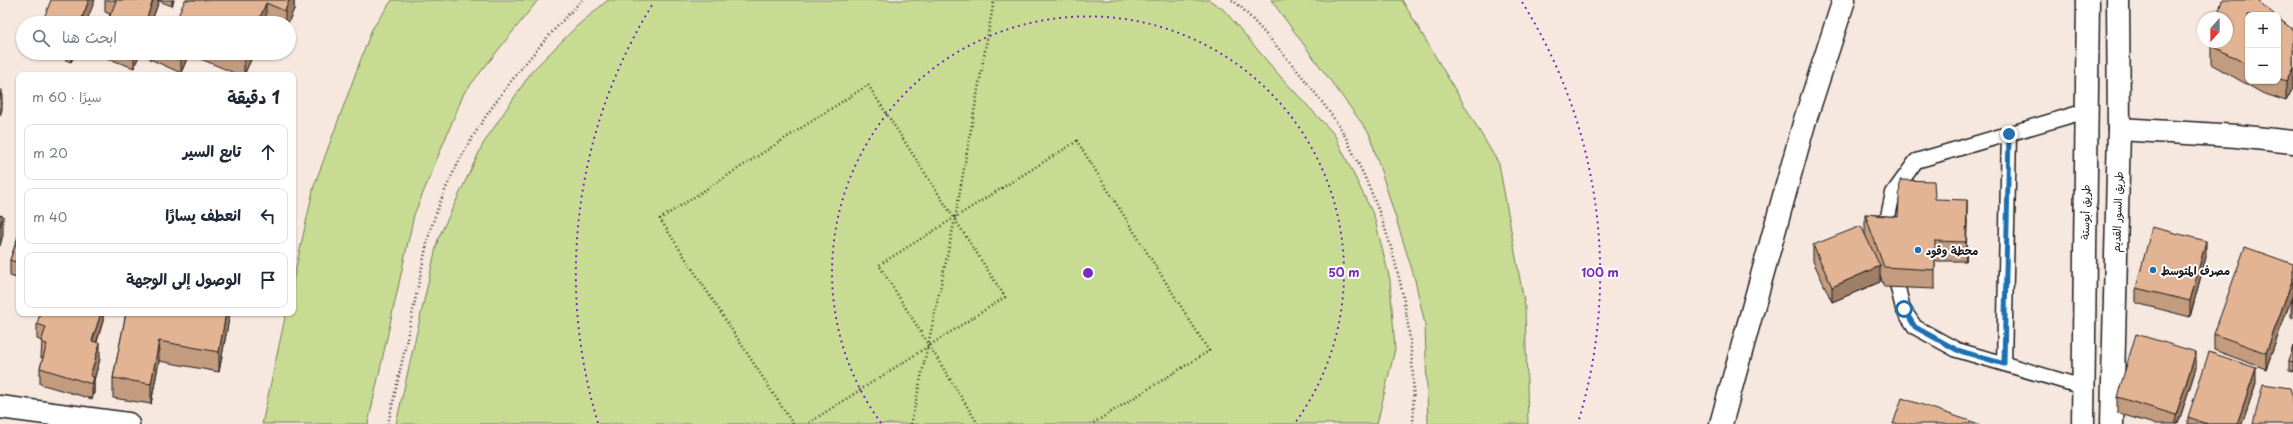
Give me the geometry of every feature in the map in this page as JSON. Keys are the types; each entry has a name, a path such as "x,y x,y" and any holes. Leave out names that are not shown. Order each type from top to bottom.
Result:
{"main road":[{"path":"1721,424 1804,120 1844,0"},
{"name":"طريق أبوستة","path":"2083,424 2088,0"},
{"name":"طريق السور القديم","path":"2112,424 2119,129 2118,0"},
{"path":"2119,129 2237,136 2293,142"},
{"path":"0,407 128,424"}],"lane":[{"path":"1884,235 1893,193 1916,161 2086,111"},
{"path":"2004,364 2009,134"},
{"path":"1898,288 1904,309 1915,327 1957,350 2083,387"}],"path":[{"path":"388,424 431,229 452,175 473,135 507,87 545,38 582,0"},
{"path":"911,424 955,219 994,0"},
{"path":"1232,0 1241,7 1298,70 1340,127 1366,179 1386,231 1400,285 1410,338 1413,424"},
{"path":"793,424 660,219 868,85 1005,297 807,424"},
{"path":"978,424 879,265 955,219 1077,141 1209,351 1092,424"}],"green space":[{"path":"392,0 538,0 464,93 414,215 368,424 262,424 285,316 296,316 296,267 314,186 372,29"},
{"path":"608,0 1209,0 1223,9 1279,75 1334,134 1374,216 1390,280 1395,349 1377,424 396,424 438,239 483,144 532,71 577,26"},
{"path":"1271,0 1402,0 1499,164 1525,307 1528,424 1428,424 1425,324 1414,276 1369,133"}],"building":[{"path":"51,0 89,0 83,16 45,16"},
{"path":"114,0 153,0 147,16 110,16 116,1"},
{"path":"185,0 289,0 285,11 266,3 261,16 178,16"},
{"path":"2222,0 2257,0 2271,12 2245,12 2245,63 2217,48 2233,48 2233,12 2219,12"},
{"path":"2281,20 2293,30 2293,68 2286,81 2281,79"},
{"path":"1900,180 1934,181 1935,199 1967,200 1966,242 1935,241 1935,270 1884,267 1865,214 1898,217"},
{"path":"0,215 3,216 0,226"},
{"path":"1861,226 1880,266 1832,287 1813,245"},
{"path":"2152,227 2206,241 2190,301 2136,288"},
{"path":"16,243 16,262 10,260"},
{"path":"2245,247 2293,264 2293,278 2266,353 2214,334"},
{"path":"39,316 100,316 92,341 100,343 90,376 94,377 92,384 40,368 47,344 41,342 46,327 37,324"},
{"path":"125,316 225,316 219,352 159,341 151,384 113,378"},
{"path":"2136,334 2196,352 2176,415 2117,397"},
{"path":"2293,346 2293,362 2289,361"},
{"path":"2209,352 2256,368 2237,424 2208,424 2188,417"},
{"path":"2263,384 2290,388 2293,398 2293,424 2253,424"},
{"path":"1902,398 1979,424 1893,424"}],"place":[{"name":"محطة وقود","path":"1918,250"},
{"name":"مصرف المتوسط","path":"2153,270"}],"route":[{"path":"1904,309 1915,327 1957,350 2004,364 2009,134"}]}
